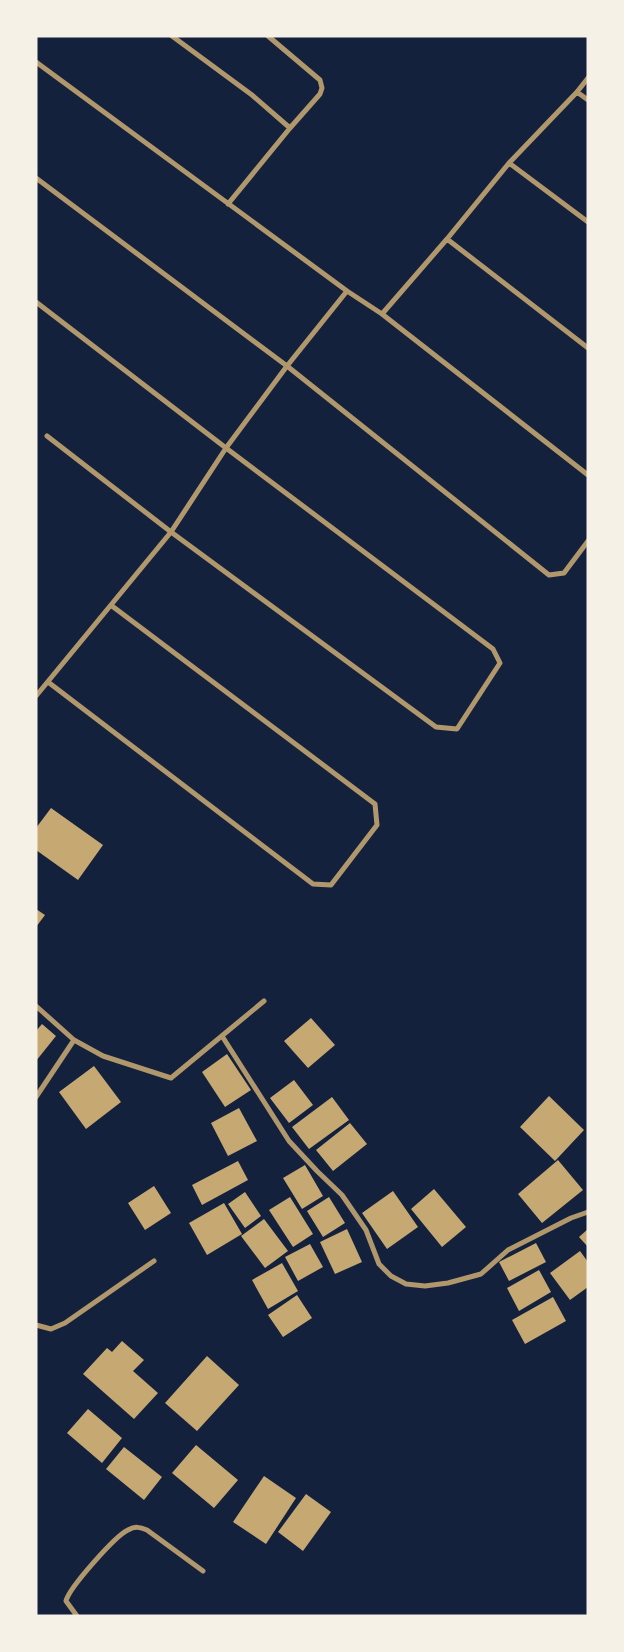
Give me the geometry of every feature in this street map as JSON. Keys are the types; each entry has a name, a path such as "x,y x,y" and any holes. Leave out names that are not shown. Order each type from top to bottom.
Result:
{"street":[{"path":"172,36 252,95 290,128"},
{"path":"228,204 320,94 322,88 320,80 268,36"},
{"path":"36,62 347,291 382,314 588,475"},
{"path":"382,314 509,163 588,78"},
{"path":"577,92 588,100"},
{"path":"509,163 588,222"},
{"path":"36,178 287,366 549,575 564,573 588,541"},
{"path":"447,239 588,348"},
{"path":"36,696 171,532 226,448 287,366 347,291"},
{"path":"36,302 226,448 493,648 500,663 457,729 436,727 171,532 47,436"},
{"path":"48,682 313,884 330,885 376,824 375,804 112,606"},
{"path":"36,1006 74,1040 102,1056 171,1078 264,1001"},
{"path":"222,1036 289,1141 342,1195 366,1230 380,1264 391,1276 406,1284 425,1286 448,1283 481,1274 508,1250 571,1218 588,1212"},
{"path":"36,1097 74,1040"},
{"path":"36,1325 51,1329 65,1323 154,1261"},
{"path":"77,1616 66,1601 71,1591 97,1560 128,1530 137,1527 146,1530 203,1571"}],"building":[{"path":"51,808 103,845 78,880 36,850 36,828"},
{"path":"36,909 45,915 36,927"},
{"path":"311,1018 335,1045 308,1068 284,1041"},
{"path":"42,1024 56,1036 36,1061 36,1031"},
{"path":"227,1054 251,1090 225,1107 202,1072"},
{"path":"94,1066 121,1102 86,1129 59,1092"},
{"path":"294,1080 313,1105 289,1123 270,1098"},
{"path":"549,1096 584,1130 555,1161 520,1127"},
{"path":"332,1097 349,1120 309,1149 292,1127"},
{"path":"239,1108 257,1141 228,1156 211,1123"},
{"path":"350,1123 367,1144 333,1171 316,1150"},
{"path":"558,1160 583,1190 542,1223 518,1194"},
{"path":"238,1161 248,1180 202,1205 192,1185"},
{"path":"305,1165 323,1196 302,1209 283,1178"},
{"path":"154,1186 171,1213 145,1230 128,1203"},
{"path":"434,1189 466,1227 442,1247 411,1209"},
{"path":"393,1191 418,1227 387,1249 362,1213"},
{"path":"245,1192 261,1216 245,1228 228,1204"},
{"path":"290,1197 313,1234 293,1247 269,1210"},
{"path":"329,1197 345,1223 323,1237 307,1211"},
{"path":"224,1203 242,1234 207,1255 189,1223"},
{"path":"264,1219 288,1251 265,1268 241,1236"},
{"path":"347,1229 362,1262 335,1274 320,1242"},
{"path":"588,1229 588,1247 579,1237"},
{"path":"536,1243 546,1262 509,1281 499,1262"},
{"path":"310,1244 323,1267 298,1281 285,1257"},
{"path":"580,1251 588,1262 588,1287 570,1300 550,1273"},
{"path":"282,1263 298,1291 268,1309 252,1280"},
{"path":"539,1270 551,1292 519,1311 507,1288"},
{"path":"297,1295 312,1318 283,1337 268,1315"},
{"path":"553,1297 566,1321 525,1344 512,1320"},
{"path":"122,1341 144,1360 133,1371 158,1393 134,1419 83,1374 107,1348 112,1352"},
{"path":"207,1356 239,1385 197,1431 165,1403"},
{"path":"88,1409 122,1438 102,1463 67,1433"},
{"path":"196,1445 238,1480 214,1508 172,1473"},
{"path":"124,1447 162,1477 144,1500 106,1469"},
{"path":"264,1476 296,1498 266,1544 233,1522"},
{"path":"306,1494 331,1512 303,1551 278,1532"}]}
